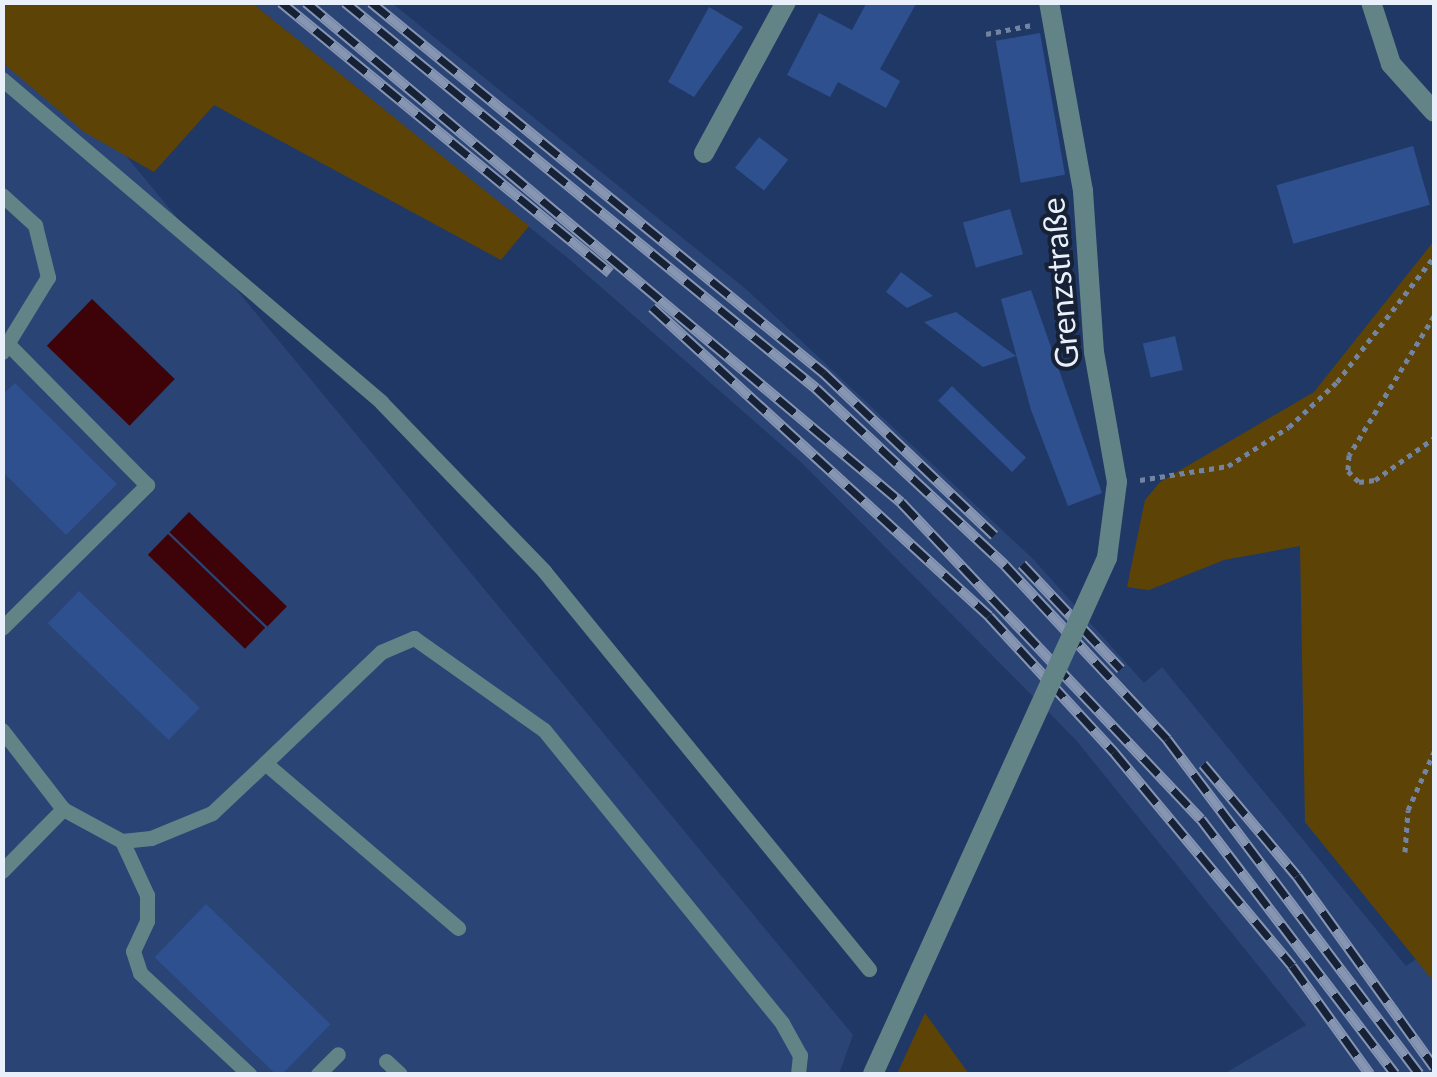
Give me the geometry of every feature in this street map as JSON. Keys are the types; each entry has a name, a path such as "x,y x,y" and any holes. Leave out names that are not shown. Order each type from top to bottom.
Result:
{"street":[{"path":"704,154 786,2"},
{"path":"1371,2 1391,64 1434,112"},
{"name":"Grenzstraße","path":"872,1074 1108,558 1117,482 1094,352 1082,192 1045,13"}],"lane":[{"path":"2,79 380,402 544,572 869,969"},
{"path":"2,195 35,225 48,277 6,348 147,485 2,628"},
{"path":"122,841 184,830 212,813 381,652 414,638 544,730 782,1023 800,1055 798,1074"},
{"path":"2,730 63,809 122,841 147,894 147,921 134,951 140,972 249,1074"},
{"path":"265,763 458,928"},
{"path":"2,871 63,809"},
{"path":"318,1074 338,1054"},
{"path":"386,1061 400,1074"}],"path":[{"path":"986,34 1045,13"},
{"path":"1117,482 1216,469 1263,446 1338,382 1434,256"},
{"path":"1434,316 1348,455 1348,471 1360,482 1375,480 1434,438"},
{"path":"1405,852 1408,810 1434,752"}],"shaded area":[{"path":"3,2 252,3 529,226 501,260 214,105 154,172 84,132 3,63"},
{"path":"252,3 392,3 747,290 1034,560 1144,683 1162,667 1406,966 1418,958 1305,822 1434,501 1434,1074 1224,1074 1306,1025 1076,740 802,463 569,259"},
{"path":"2,6 853,1035 839,1074 3,1074"},
{"path":"1434,241 1434,982 1305,822 1300,546 1224,560 1149,590 1127,587 1145,500 1160,482 1314,392"},
{"path":"92,299 175,379 130,426 47,346"},
{"path":"189,512 287,606 267,627 170,532"},
{"path":"168,534 265,628 245,649 148,555"},
{"path":"925,1013 969,1074 897,1074"}],"building":[{"path":"867,2 917,2 880,69 900,81 886,108 838,82 830,97 787,75 819,13 852,30"},
{"path":"709,7 743,27 694,97 668,82"},
{"path":"1040,33 1065,175 1021,183 996,41"},
{"path":"759,137 788,160 764,191 735,168"},
{"path":"1413,146 1430,205 1293,244 1277,185"},
{"path":"1010,209 1023,254 976,268 963,223"},
{"path":"901,272 933,296 907,308 886,292"},
{"path":"1031,290 1102,493 1068,506 1031,410 1001,299"},
{"path":"956,312 1016,356 983,367 924,322"},
{"path":"1175,336 1183,370 1151,378 1143,343"},
{"path":"15,383 117,484 66,535 2,471 2,395"},
{"path":"952,386 1026,458 1012,472 938,400"},
{"path":"79,591 200,708 169,740 48,623"},
{"path":"206,904 330,1024 282,1074 276,1074 155,957"}],"railway":[{"path":"281,2 610,272"},
{"path":"306,2 901,502 1201,819 1395,1074"},
{"path":"345,2 816,388 1005,565 1167,739 1419,1074"},
{"path":"371,2 824,373 994,535"},
{"path":"652,307 989,616 1114,752 1292,966 1370,1074"},
{"path":"1022,564 1121,669"},
{"path":"1203,764 1297,876 1434,1067"}]}
